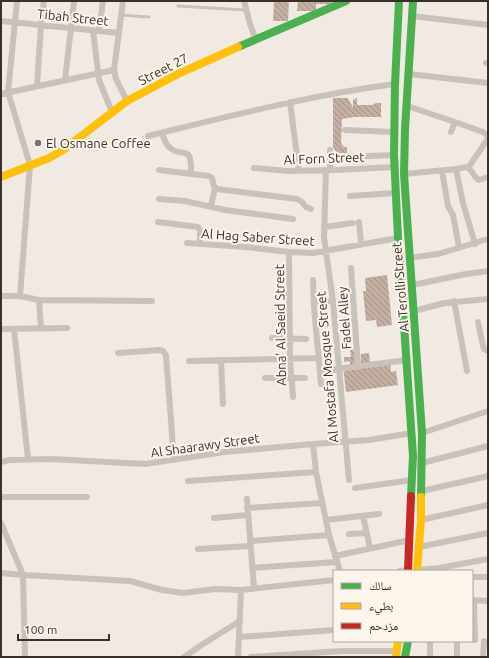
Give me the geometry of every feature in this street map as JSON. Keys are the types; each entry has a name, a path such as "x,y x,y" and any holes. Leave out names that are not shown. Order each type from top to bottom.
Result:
{"street":[{"path":"17,1 8,92 30,165 20,296"},
{"path":"37,86 44,1"},
{"path":"65,80 74,1"},
{"path":"103,1 96,30 98,74 112,112"},
{"path":"123,1 114,70 116,79 127,101"},
{"path":"244,1 245,10 256,40"},
{"name":"Al Terolli Street","path":"399,1 394,155 398,238 408,360 413,456 410,540 406,570"},
{"name":"Al Terolli Street","path":"413,1 404,174 422,434 421,520 417,570"},
{"name":"Street 27","path":"1,177 49,158 79,139 127,101 203,62 344,2"},
{"path":"412,16 488,25"},
{"name":"Tibah Street","path":"1,21 119,33"},
{"path":"1,94 114,70"},
{"path":"409,74 488,83"},
{"path":"148,136 290,102 358,89 395,88 408,92"},
{"path":"290,102 298,171"},
{"path":"407,106 486,134 488,138 486,145 468,168"},
{"path":"451,132 455,122"},
{"path":"345,130 394,132"},
{"path":"162,133 167,145 170,148 189,155 192,162 191,174"},
{"name":"Al Mostafa Mosque Street","path":"330,150 324,227 325,251 333,300 349,480"},
{"path":"341,157 394,155"},
{"name":"Al Forn Street","path":"254,168 298,171 395,167"},
{"path":"404,174 442,171 464,167 468,168"},
{"path":"468,168 474,177 479,180 488,176"},
{"path":"456,169 463,203 475,244"},
{"path":"158,170 211,176 215,188 211,206"},
{"path":"442,171 448,206 453,215 459,247"},
{"path":"215,188 241,193 297,199 306,207 311,209"},
{"path":"350,196 396,193"},
{"path":"159,199 186,201 225,210 293,219"},
{"path":"158,222 198,226 200,230 200,244"},
{"path":"324,227 356,222 361,244"},
{"name":"Al Hag Saber Street","path":"188,243 313,253 398,238"},
{"path":"409,258 438,254 488,239"},
{"name":"Abna' Al Saeid Street","path":"290,252 290,358 293,397"},
{"name":"Fadel Alley","path":"351,268 358,367"},
{"path":"412,285 488,271"},
{"path":"313,280 321,384"},
{"path":"1,296 20,296 39,300 152,301"},
{"path":"39,300 41,328"},
{"path":"314,302 333,300"},
{"path":"414,310 454,301 488,300"},
{"path":"454,301 467,370"},
{"path":"478,322 484,349 488,351"},
{"path":"1,329 67,328"},
{"path":"14,329 28,459"},
{"path":"272,338 306,339"},
{"path":"118,352 159,350 163,351 166,355 174,460"},
{"path":"189,361 319,358"},
{"path":"221,360 223,404"},
{"path":"320,371 408,360"},
{"path":"265,378 306,378"},
{"path":"422,434 488,411"},
{"name":"Al Shaarawy Street","path":"1,462 28,459 155,464 225,452 369,440 412,433"},
{"path":"313,444 316,472 322,503 335,559 340,570"},
{"path":"422,463 488,446"},
{"path":"188,481 316,472"},
{"path":"422,491 488,476"},
{"path":"355,488 412,480"},
{"path":"1,497 87,497"},
{"path":"247,499 254,588"},
{"path":"247,508 322,503"},
{"path":"421,520 488,505"},
{"path":"326,520 379,514"},
{"path":"214,518 248,515"},
{"path":"363,516 370,548"},
{"path":"1,523 23,575 25,657"},
{"path":"349,534 366,533"},
{"path":"419,547 488,533"},
{"path":"198,549 329,535"},
{"path":"252,568 335,559 370,548 410,540"},
{"path":"417,570 459,568 488,559"},
{"path":"1,573 130,581 162,590 183,593 215,589 241,590 333,580"},
{"path":"473,577 488,577"},
{"path":"238,657 241,590"},
{"path":"483,657 486,641 473,640 473,600 488,601"},
{"path":"184,657 240,620"},
{"path":"240,637 333,630"},
{"path":"251,657 342,651 397,654 398,642"},
{"path":"405,657 408,642"},
{"path":"430,642 430,657"},
{"path":"456,657 458,642"}],"lane":[{"path":"178,6 245,10"},
{"path":"122,15 149,17"}],"building":[{"path":"274,1 289,1 288,21 273,21"},
{"path":"298,1 331,1 331,4 316,4 316,11 297,11"},
{"path":"333,98 348,98 353,108 353,100 357,98 357,105 372,105 381,103 381,117 354,117 342,119 341,143 344,147 347,147 347,153 337,153 333,147"},
{"path":"387,275 392,325 377,327 376,320 366,321 363,291 366,291 365,278"},
{"path":"350,348 353,348 353,351 357,351 359,365 361,365 361,354 369,353 370,363 390,361 391,372 396,371 398,385 346,392 343,366 350,365 350,361 344,362 344,357 351,357"}],"traffic: fast":[{"path":"238,47 346,1"},
{"path":"399,1 395,84 394,155 398,238 413,456 411,496"},
{"path":"413,1 405,129 404,174 422,433 421,497"},
{"path":"405,657 408,642"}],"traffic: slow":[{"path":"1,177 49,158 63,150 127,101 178,74 238,47"},
{"path":"417,570 421,520 421,497"},
{"path":"396,657 398,642"}],"traffic: jam":[{"path":"408,570 411,496"}],"place":[{"name":"El Osmane Coffee","path":"38,143"}]}
